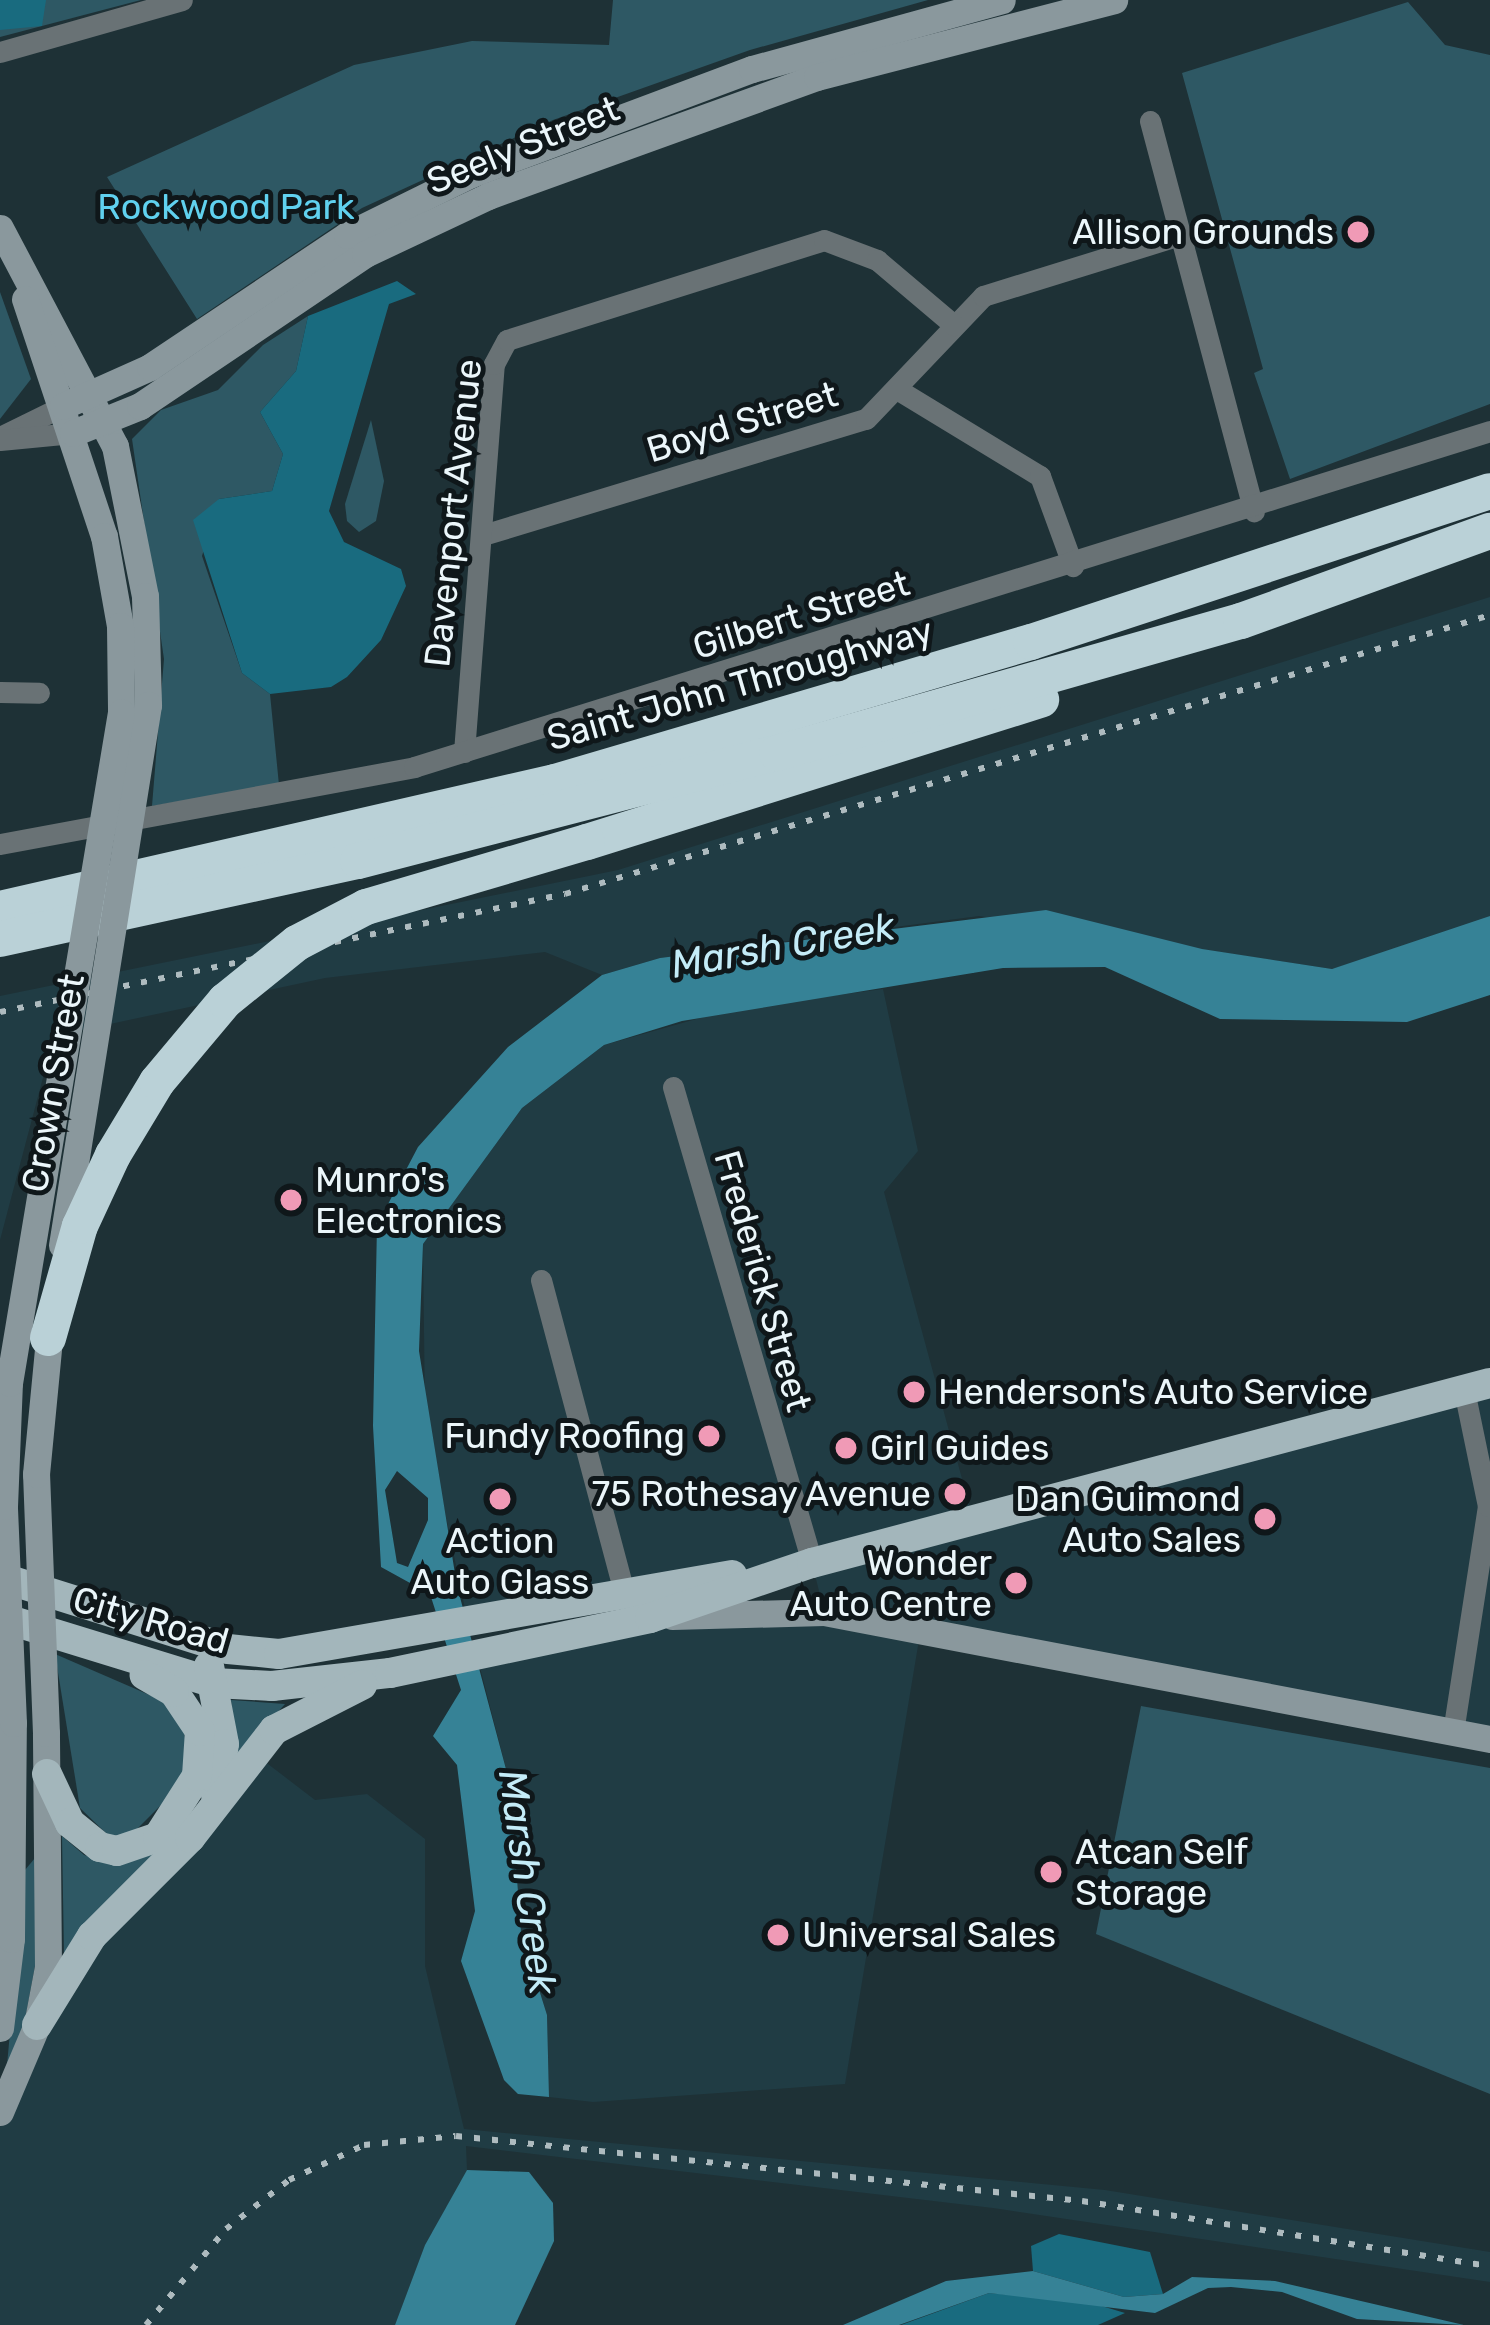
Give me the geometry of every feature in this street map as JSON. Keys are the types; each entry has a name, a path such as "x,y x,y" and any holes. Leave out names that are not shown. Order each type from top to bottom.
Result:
{"highway":[{"path":"1334,541 1490,474"},
{"name":"Saint John Throughway","path":"0,909 555,782 1031,642 1490,491"},
{"name":"Saint John Throughway","path":"0,939 568,809 1241,621 1490,531"},
{"path":"47,1338 80,1226 112,1155 157,1082 225,1001 297,943 366,907 991,719 1241,621"}],"main road":[{"name":"Seely Street","path":"68,420 92,394 205,334 347,235 471,174 752,69 1002,0"},
{"name":"Seely Street","path":"68,420 106,423 194,373 334,273 452,211 799,82 1114,0"},
{"name":"Crown Street","path":"0,2112 37,2025 48,1966 49,1838 35,1507 47,1338 135,709 145,596 106,423 1,230"},
{"name":"Crown Street","path":"0,2028 15,1754 4,1506 10,1383 135,709 113,574 68,420 1,230"},
{"path":"824,1612 812,1563 1477,1387"},
{"name":"City Road","path":"0,1577 197,1640 279,1654 812,1563"},
{"name":"City Road","path":"0,1617 214,1683 294,1684 389,1672 650,1618 812,1563"},
{"path":"650,1618 824,1612 1490,1739"},
{"path":"47,1774 70,1823 118,1851 158,1837 197,1776 200,1731 192,1710 159,1682 75,1640"},
{"path":"197,1640 214,1683 224,1760 207,1817"},
{"path":"37,2025 92,1936 207,1817 290,1716 389,1672"},
{"path":"0,1799 15,1754"},
{"path":"7,1859 49,1838"}],"street":[{"path":"0,52 182,0"},
{"path":"1150,121 1253,511"},
{"name":"Boyd Street","path":"483,535 866,419 900,391 953,325 993,292 1180,235"},
{"name":"Davenport Avenue","path":"464,752 494,364 522,330 824,240 877,260 953,325"},
{"path":"900,391 1040,476 1073,566"},
{"name":"Seely Street","path":"0,438 68,420"},
{"name":"Gilbert Street","path":"0,844 326,788 464,752 1253,511 1490,431"},
{"path":"0,692 39,693"},
{"name":"Frederick Street","path":"673,1087 812,1563"},
{"path":"541,1280 625,1593"},
{"path":"1453,1732 1488,1507 1477,1387"}],"shaded area":[{"path":"0,0 46,0 42,26 0,30"},
{"path":"397,281 416,294 389,304 329,511 344,542 401,569 406,586 381,640 347,677 331,687 270,694 242,673 193,520 219,499 272,491 283,454 260,412 296,371 308,316"},
{"path":"1490,597 1490,916 1459,931 1332,969 979,916 660,958 602,975 545,952 325,978 54,1036 0,1240 0,996 618,870"},
{"path":"883,989 918,1151 884,1192 973,1519 1490,1383 1490,1739 920,1634 845,2084 593,2102 549,2097 547,2015 521,1932 510,1784 477,1656 540,1641 824,1611 812,1563 468,1623 425,1416 423,1244 522,1108 604,1045 732,1009"},
{"path":"255,1754 315,1800 367,1794 425,1839 425,1966 464,2129 1105,2190 1490,2252 1490,2282 993,2208 466,2146 467,2170 425,2245 395,2325 0,2325 0,2112 37,2025"},
{"path":"1059,2234 1150,2252 1163,2294 1124,2297 1033,2271 1031,2246"},
{"path":"989,2293 1085,2301 1125,2313 1098,2325 901,2325"}],"green space":[{"path":"0,0 141,0 0,37"},
{"name":"Rockwood Park","path":"613,0 928,0 750,50 553,120 362,208 197,319 107,177 354,65 472,41 609,45"},
{"name":"Allison Grounds","path":"1408,2 1445,45 1490,55 1490,404 1290,479 1254,373 1263,369 1182,73"},
{"path":"0,292 31,379 0,419"},
{"path":"308,316 296,371 260,412 283,454 272,491 219,499 202,556 242,673 270,694 279,785 152,806 164,659 132,439 161,410 218,390 263,345"},
{"path":"371,420 384,481 376,521 359,532 347,521 345,504"},
{"path":"55,1654 168,1703 184,1728 187,1760 175,1791 131,1835 109,1836 80,1808"},
{"path":"231,1700 285,1704 237,1759"},
{"path":"1141,1706 1490,1768 1490,2094 1096,1934"},
{"path":"62,1836 84,1855 117,1865 162,1848 64,1956"},
{"path":"35,1858 37,1955 22,2036 7,2065 25,1870"}],"water":[{"name":"Marsh Creek","path":"1046,910 1202,949 1332,969 1490,916 1490,995 1407,1022 1220,1019 1105,967 1003,968 682,1021 604,1045 522,1108 423,1244 419,1351 457,1586 510,1784 521,1932 547,2015 549,2097 518,2094 504,2080 461,1961 475,1911 457,1765 433,1736 461,1690 430,1594 381,1567 373,1426 377,1225 418,1147 508,1047 602,975 660,958","holes":["397,1471 428,1498 428,1520 408,1567 397,1563 385,1490"]},
{"path":"467,2170 529,2172 553,2203 554,2241 515,2325 395,2325 425,2245"},
{"path":"1033,2271 1124,2297 1163,2294 1192,2277 1275,2281 1464,2325 1357,2319 1282,2292 1231,2287 1208,2288 1155,2313 989,2293 899,2325 843,2325 946,2281"}],"railway":[{"path":"0,1012 565,894 1490,615"},
{"path":"146,2325 226,2229 289,2180 364,2145 456,2136 1082,2201 1490,2266"}],"place":[{"name":"Allison Grounds","path":"1358,232"},
{"name":"Munro's Electronics","path":"291,1200"},
{"name":"Henderson's Auto Service","path":"914,1392"},
{"name":"Fundy Roofing","path":"709,1436"},
{"name":"Girl Guides","path":"846,1448"},
{"name":"75 Rothesay Avenue","path":"955,1494"},
{"name":"Action Auto Glass","path":"500,1499"},
{"name":"Dan Guimond Auto Sales","path":"1265,1519"},
{"name":"Wonder Auto Centre","path":"1016,1583"},
{"name":"Atcan Self Storage","path":"1051,1872"},
{"name":"Universal Sales","path":"778,1935"}]}
